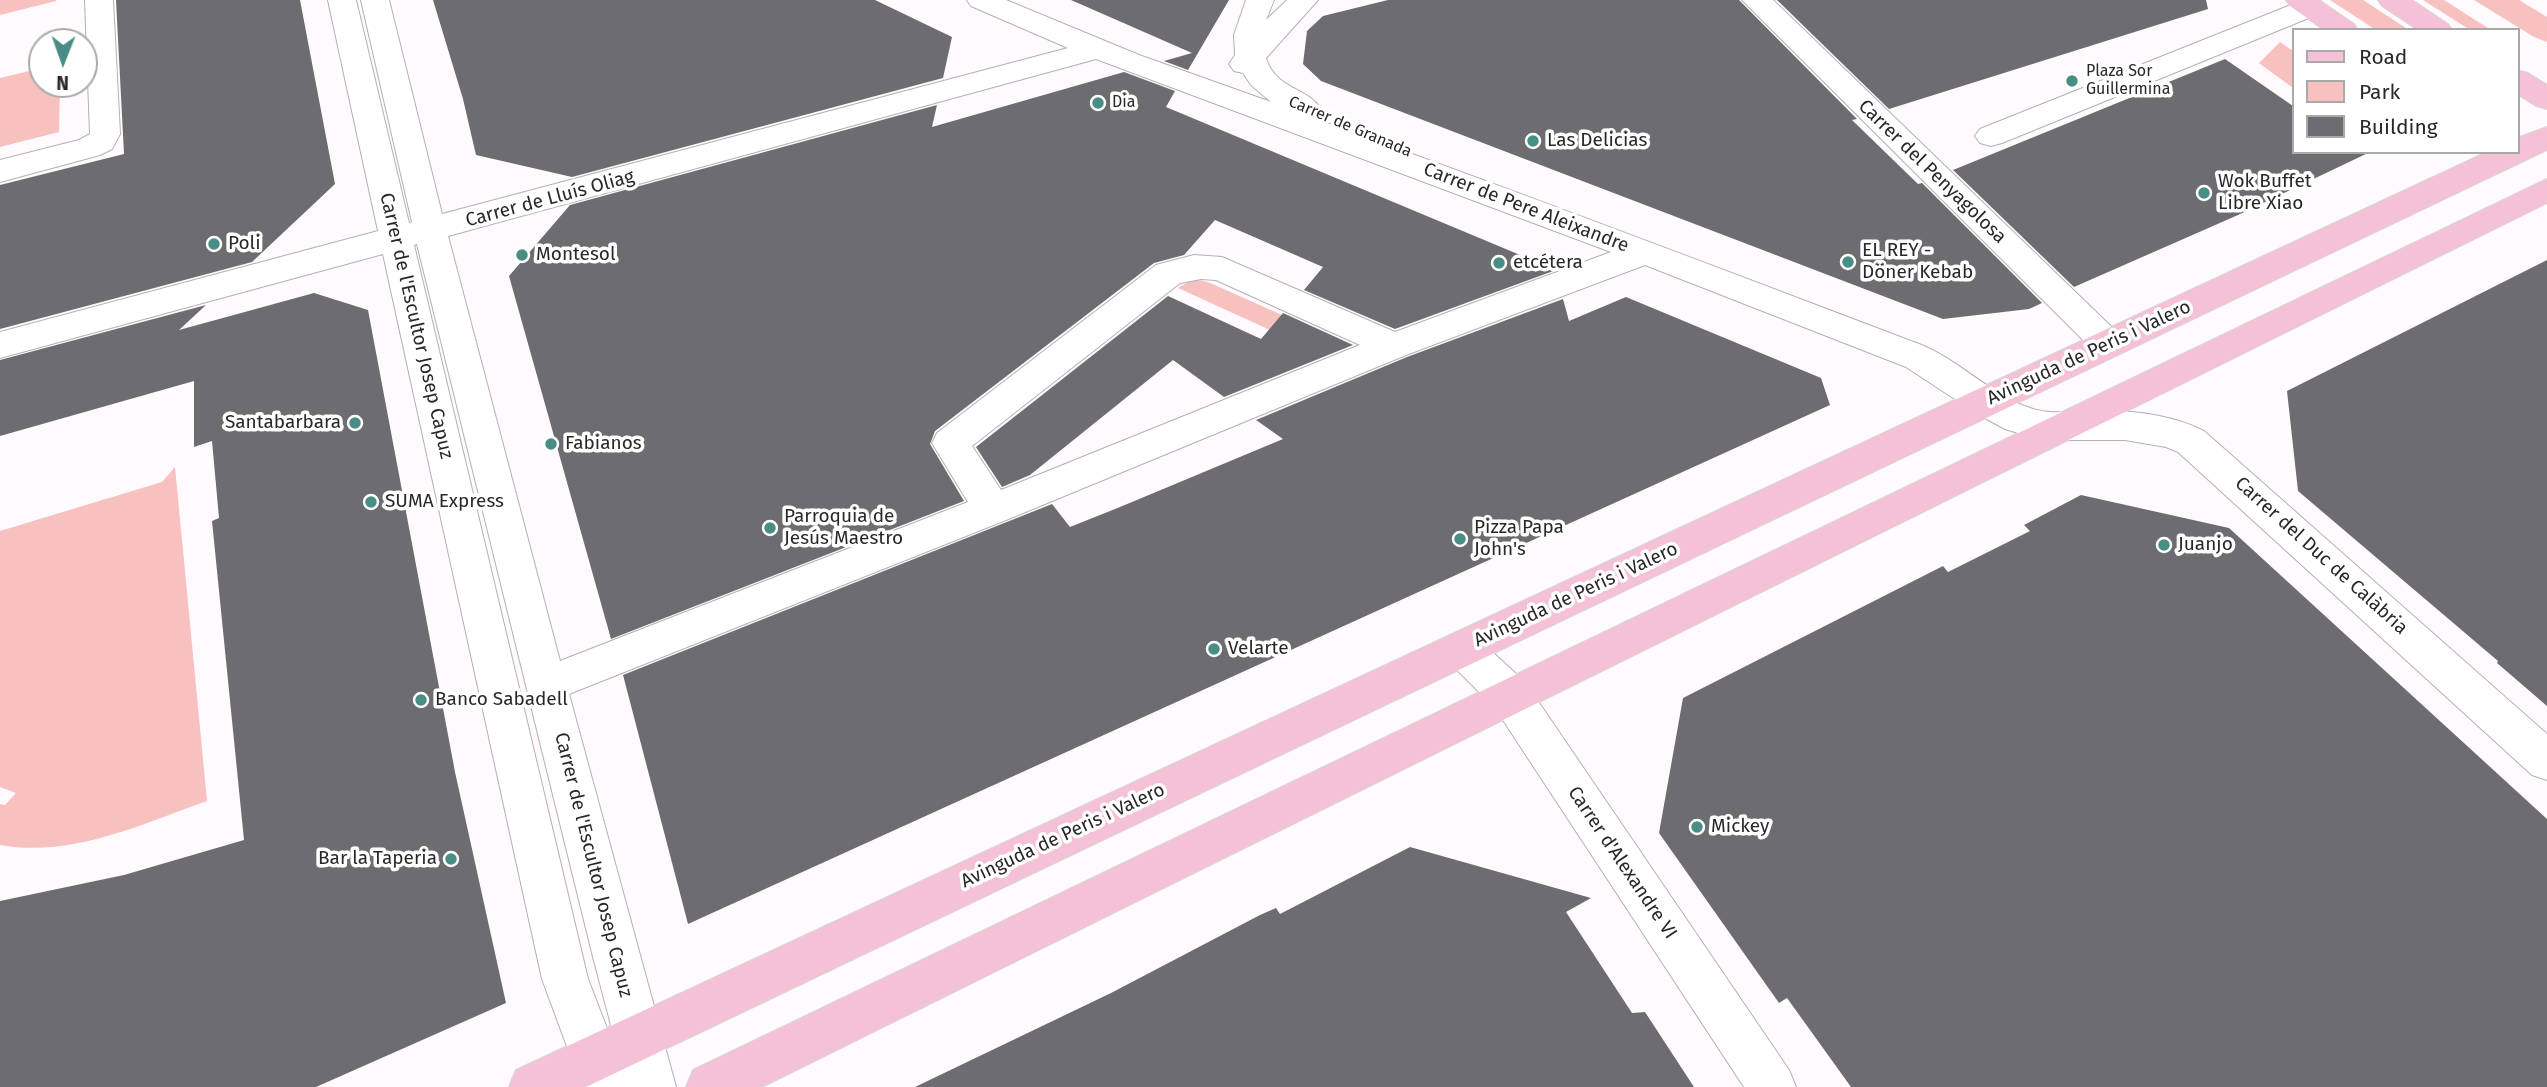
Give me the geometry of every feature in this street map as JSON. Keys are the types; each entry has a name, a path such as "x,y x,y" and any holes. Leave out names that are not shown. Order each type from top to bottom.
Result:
{"main road":[{"path":"2392,0 2435,28"},
{"path":"2305,3 2341,28"},
{"path":"2519,81 2547,99"},
{"name":"Avinguda de Peris i Valero","path":"2519,151 2547,137"},
{"path":"2519,153 2547,169"},
{"name":"Avinguda de Peris i Valero","path":"533,1087 600,1073 637,1038 2513,154"},
{"path":"710,1087 2547,190"}],"street":[{"path":"0,170 89,148 101,142 105,134 99,0"},
{"name":"Carrer de l'Escultor Josep Capuz","path":"342,0 548,684 637,1038"},
{"name":"Carrer de l'Escultor Josep Capuz","path":"375,0 413,235 565,979 600,1073"},
{"name":"Carrer de Pere Aleixandre","path":"981,0 1098,49 1521,204 1919,358 1944,371 1985,402 2011,417 2037,425 2062,428"},
{"path":"1250,61 1249,25 1260,0"},
{"path":"1172,76 1216,78 1234,71 1250,61 1284,18 1304,0"},
{"name":"Carrer del Penyagolosa","path":"1756,0 2108,344"},
{"path":"1991,136 2305,3"},
{"name":"Carrer de Lluís Oliag","path":"0,345 1098,49"},
{"name":"Carrer de Granada","path":"1250,61 1268,86 1284,100 1366,133 1521,204"},
{"path":"548,684 993,509 1394,346 1643,253"},
{"path":"993,509 950,443 1168,274 1186,267 1222,269 1394,346"},
{"name":"Carrer del Duc de Calàbria","path":"2062,428 2122,426 2187,439 2210,456 2547,761"},
{"name":"Carrer d'Alexandre VI","path":"1462,649 1510,695 1772,1087"},
{"path":"637,1038 652,1087"}],"green space":[{"path":"0,0 56,0 56,1 0,15"},
{"path":"2330,0 2363,0 2406,28 2373,28"},
{"path":"2423,0 2444,0 2488,28 2467,28"},
{"path":"2474,0 2519,0 2547,17 2547,42 2534,37"},
{"path":"2280,42 2292,50 2292,87 2259,63"},
{"path":"28,71 28,98 60,98 59,132 0,147 0,78"},
{"path":"1198,280 1318,331 1330,351 1327,356 1178,288"},
{"path":"175,467 207,801 80,843 27,848 0,845 0,804 5,805 16,793 0,787 0,531 162,482"}],"building":[{"path":"116,0 300,0 335,184 252,262 0,329 0,185 124,154"},
{"path":"433,0 875,0 952,37 943,78 572,177 476,155 463,99"},
{"path":"1071,0 1229,0 1188,70 1164,61 1192,53"},
{"path":"1388,0 1739,0 1857,119 1852,120 1918,184 1922,183 2042,303 2029,309 1943,319 1321,81 1303,64 1307,31 1323,16"},
{"path":"1777,0 2206,0 2208,9 1889,109"},
{"path":"2225,59 2292,105 2292,154 2366,154 2238,215 2074,287 1953,170"},
{"path":"1124,72 1175,91 1166,107 1556,270 1395,329 1304,290 1323,267 1215,220 1184,255 1154,263 935,431 930,444 964,501 611,639 509,276 570,205 937,105 932,127"},
{"path":"2547,260 2547,706 2298,491 2287,391"},
{"path":"314,293 368,310 455,772 506,1003 316,1087 0,1087 0,901 124,875 244,840 212,521 219,518 212,441 194,447 194,381 0,436 0,360 206,305 179,330"},
{"path":"1168,296 1261,339 1283,313 1353,345 1224,397 1173,360 1030,475 1002,487 976,447"},
{"path":"1626,297 1821,378 1830,405 688,924 623,675 1052,504 1070,527 1120,507 1283,439 1256,420 1407,357 1563,299 1569,321"},
{"path":"2081,495 2229,528 2547,819 2547,1087 1851,1087 1787,998 1779,1003 1659,833 1683,698 1943,566 1948,572 2030,531 2024,525"},
{"path":"1410,847 1591,898 1566,912 1632,1013 1645,1012 1694,1087 915,1087 1111,993 1260,915 1276,908 1280,914"}],"place":[{"name":"Plaza Sor Guillermina","path":"2072,81"},
{"name":"Dia","path":"1098,103"},
{"name":"Las Delicias","path":"1533,141"},
{"name":"Wok Buffet Libre Xiao","path":"2204,193"},
{"name":"Poli","path":"214,244"},
{"name":"Montesol","path":"522,255"},
{"name":"EL REY - Döner Kebab","path":"1848,262"},
{"name":"etcétera","path":"1499,263"},
{"name":"Santabarbara","path":"355,423"},
{"name":"Fabianos","path":"551,444"},
{"name":"SUMA Express","path":"371,502"},
{"name":"Parroquia de Jesús Maestro","path":"770,528"},
{"name":"Pizza Papa John's","path":"1460,539"},
{"name":"Juanjo","path":"2164,545"},
{"name":"Velarte","path":"1214,649"},
{"name":"Banco Sabadell","path":"421,700"},
{"name":"Mickey","path":"1697,827"},
{"name":"Bar la Taperia","path":"451,859"}]}
